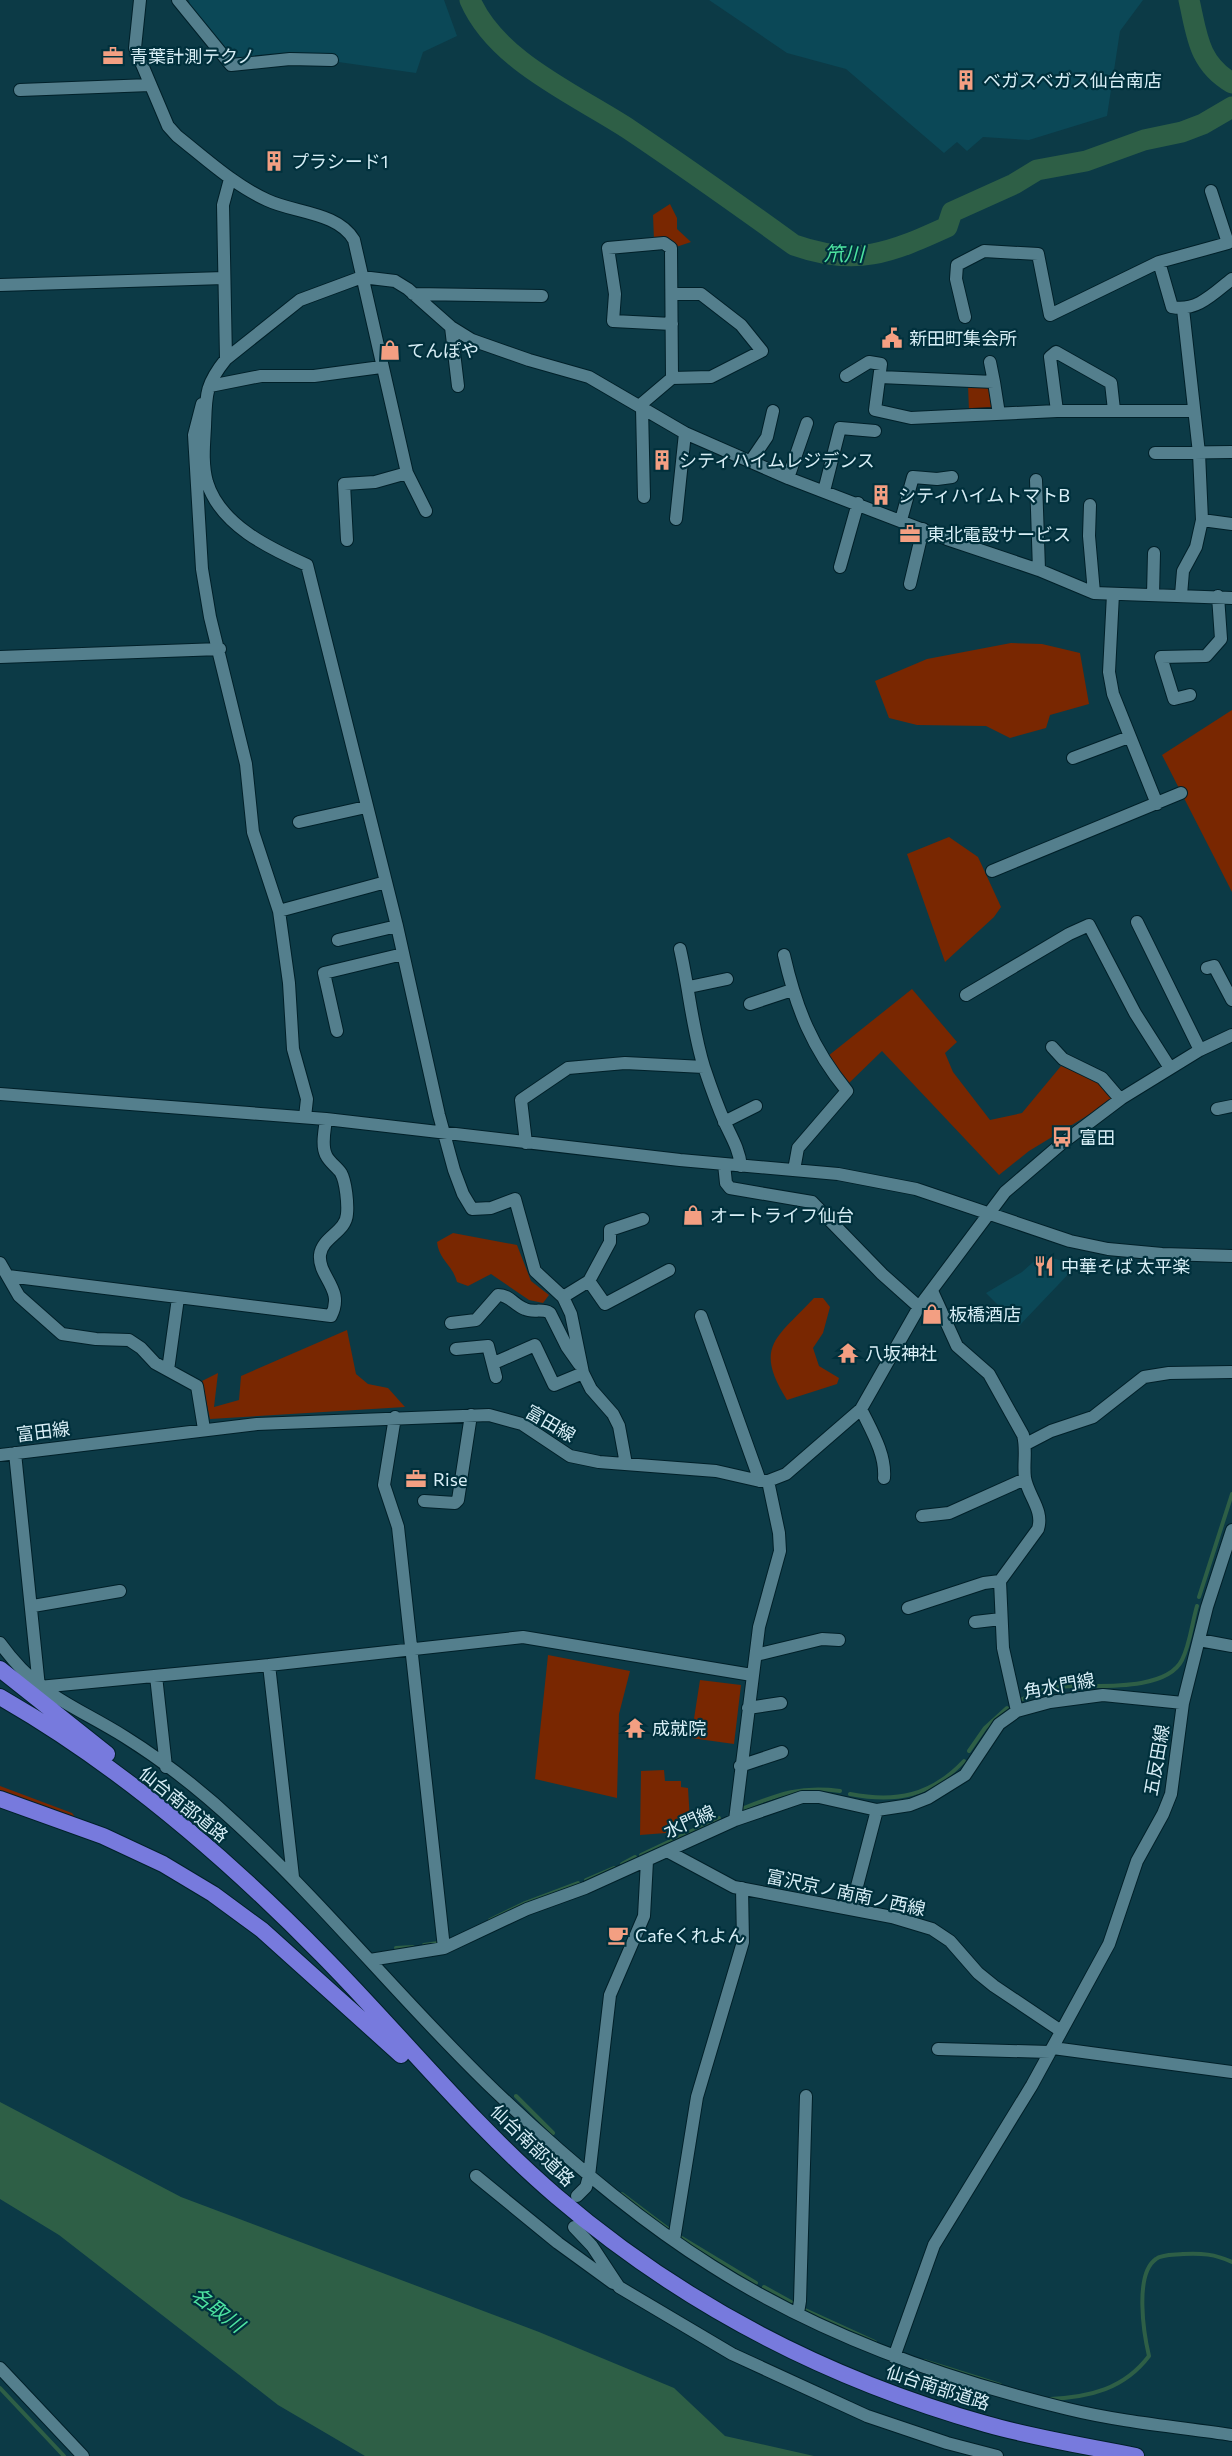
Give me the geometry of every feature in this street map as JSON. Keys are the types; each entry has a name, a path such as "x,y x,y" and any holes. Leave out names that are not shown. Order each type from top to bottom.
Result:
{"highway":[{"path":"0,1669 183,1813 250,1871 322,1954"},
{"name":"仙台南部道路","path":"0,1697 73,1743 164,1811 232,1869 322,1954 532,2175 623,2250 688,2295 821,2365 897,2396 987,2424 1136,2456"},
{"path":"0,1799 103,1836 163,1864 213,1894 262,1930 532,2175"}],"street":[{"path":"141,0 135,48 168,126 177,136 230,179 268,201 332,221 349,231 354,240 372,314 381,367 407,472 426,511"},
{"path":"178,0 231,65 290,59 332,60"},
{"path":"20,90 150,85"},
{"path":"226,359 223,205 230,179"},
{"path":"965,318 956,279 957,265 984,251 1038,254 1050,315 1159,262 1228,243 1211,191"},
{"path":"672,324 613,321 615,294 608,248 664,243 671,248 672,294 672,324 672,378"},
{"path":"1159,262 1172,306 1184,309 1196,306 1232,279"},
{"path":"305,1117 307,1099 293,1049 289,983 279,911 253,832 246,764 220,649 210,617 202,569 194,435 197,415 215,373 226,359 300,300 362,277 395,281 451,327 472,340 504,352 589,376 685,433 788,478 1094,592 1232,598"},
{"path":"0,285 224,278"},
{"path":"413,294 542,296"},
{"path":"644,497 641,407 672,378 711,377 762,351 741,325 701,294 672,294"},
{"path":"1181,595 1183,571 1196,547 1202,520 1199,453 1184,309"},
{"path":"451,327 459,386"},
{"path":"1057,411 1050,357 1056,352 1111,383 1114,410"},
{"path":"846,376 868,362 880,364 875,410 911,418 1057,411 1194,411"},
{"path":"990,362 999,414"},
{"path":"207,392 261,376 314,376 381,367"},
{"path":"879,377 994,381"},
{"path":"207,392 203,461 213,498 241,528 307,565 397,926 444,1132 463,1194 472,1209 491,1208 515,1199 535,1271 563,1297 577,1336 581,1369"},
{"path":"750,462 767,437 773,411"},
{"path":"788,478 807,423"},
{"path":"824,491 840,428 875,431"},
{"path":"676,519 685,433"},
{"path":"1155,453 1232,452"},
{"path":"346,540 344,484 375,482 407,472"},
{"path":"901,520 913,477 937,479 952,477"},
{"path":"1036,480 1039,570"},
{"path":"840,567 858,503"},
{"path":"1090,505 1089,536 1094,592"},
{"path":"1202,520 1232,525"},
{"path":"910,584 923,529"},
{"path":"1153,595 1154,552"},
{"path":"1113,594 1109,672 1113,694 1157,804"},
{"path":"1190,695 1174,699 1161,657 1206,656 1221,639 1218,596"},
{"path":"0,657 220,649"},
{"path":"1073,758 1129,737"},
{"path":"992,871 1181,793"},
{"path":"299,822 366,807"},
{"path":"279,911 386,882"},
{"path":"1137,922 1200,1050"},
{"path":"966,995 1069,934 1089,925 1135,1013 1170,1068"},
{"path":"338,940 397,926"},
{"path":"680,949 689,987 694,1030 704,1067 724,1122 739,1150 741,1166"},
{"path":"337,1031 324,973 403,954"},
{"path":"784,955 802,1020 824,1063 847,1091 798,1148 794,1170"},
{"path":"1207,968 1214,966 1232,1000"},
{"path":"689,987 727,980"},
{"path":"750,1004 792,990"},
{"path":"764,1481 786,1474 861,1409 920,1307 1011,1186 1120,1099 1200,1050 1232,1035"},
{"path":"1053,1047 1063,1059 1102,1078 1120,1099"},
{"path":"526,1143 521,1100 568,1068 625,1063 704,1067"},
{"path":"0,1094 326,1119 881,1181 916,1189 1070,1241 1108,1249 1162,1254 1232,1256"},
{"path":"724,1122 756,1106"},
{"path":"1217,1109 1232,1106"},
{"path":"8,1276 331,1316 335,1308 333,1286 320,1264 320,1255 323,1245 345,1223 347,1214 343,1177 326,1155 324,1143 326,1119"},
{"path":"724,1164 726,1183 730,1188 812,1202 882,1274 920,1307"},
{"path":"563,1297 589,1281 610,1242 610,1230 643,1219"},
{"path":"0,1263 18,1296 62,1334 96,1340 129,1340 141,1348 155,1363 197,1386 204,1429"},
{"path":"589,1281 605,1304 669,1270"},
{"path":"932,1291 957,1346 989,1374 1026,1444 1025,1479 1040,1521 1038,1529 1000,1581 1001,1619 1007,1674 1017,1711"},
{"path":"451,1323 476,1320 498,1295 505,1295 526,1310 546,1310 550,1313 591,1389 616,1420 626,1464"},
{"path":"168,1370 178,1298"},
{"name":"水門線","path":"370,1960 444,1948 527,1909 568,1895 735,1820 759,1627 780,1551 779,1533 764,1481 701,1316"},
{"path":"494,1363 535,1345 554,1385 581,1369"},
{"path":"456,1349 488,1346 496,1377"},
{"path":"1026,1444 1051,1431 1093,1417 1144,1377 1169,1373 1232,1372"},
{"path":"861,1409 877,1444 883,1463 884,1478"},
{"path":"424,1501 455,1503 458,1500 471,1415"},
{"name":"富田線","path":"0,1455 204,1429 394,1417 489,1415 522,1424 570,1456 599,1462 716,1471 764,1481"},
{"path":"394,1417 384,1485 398,1527 444,1948"},
{"path":"15,1453 33,1606 39,1687"},
{"path":"922,1516 949,1513 1025,1479"},
{"name":"五反田線","path":"894,2356 934,2245 1052,2050 1109,1944 1137,1861 1158,1824 1171,1794 1183,1703 1207,1607 1232,1530"},
{"path":"909,1608 984,1583 1000,1581"},
{"path":"33,1606 120,1591"},
{"path":"975,1623 1001,1619"},
{"path":"39,1687 156,1677 523,1637 752,1675"},
{"path":"756,1655 822,1639 839,1640"},
{"path":"1199,1640 1232,1646"},
{"path":"0,1643 18,1668 39,1687 120,1734 224,1812 293,1877 494,2090 589,2176 711,2266 798,2313 894,2356 1001,2392 1073,2410 1232,2435"},
{"path":"269,1665 293,1877"},
{"path":"156,1677 166,1767"},
{"name":"角水門線","path":"735,1820 802,1797 819,1797 877,1810 910,1805 928,1798 965,1774 999,1724 1017,1711 1067,1698 1103,1695 1183,1703"},
{"path":"748,1708 781,1703"},
{"path":"740,1766 782,1752"},
{"path":"851,1909 877,1810"},
{"name":"富沢京ノ南南ノ西線","path":"667,1851 734,1887 892,1917 932,1929 950,1941 978,1973 994,1986 1061,2031"},
{"path":"577,2196 586,2187 589,2176 610,1995 644,1916 647,1861"},
{"path":"674,2240 697,2097 743,1942 742,1888"},
{"path":"938,2049 1052,2050 1232,2072"},
{"path":"798,2313 806,2096"},
{"path":"476,2176 558,2243 619,2287 732,2354 813,2392 906,2430 998,2456"},
{"path":"574,2227 592,2246 619,2287"},
{"path":"0,2368 83,2456"}],"shaded area":[{"path":"189,0 444,0 457,36 423,52 416,73 289,55 236,61 192,13"},
{"name":"ベガスベガス仙台南店","path":"709,0 1143,0 1120,31 1107,116 1029,140 983,137 967,151 957,142 944,153 846,69 787,53"},
{"path":"670,204 677,218 677,229 691,242 676,247 668,238 654,240 653,215"},
{"path":"968,385 984,386 990,390 993,404 990,409 969,411"},
{"path":"1011,643 1042,644 1080,653 1089,704 1050,715 1046,728 1010,738 986,726 917,725 889,718 875,681 927,659"},
{"path":"1232,710 1232,892 1162,755"},
{"path":"949,837 978,857 1001,907 994,917 945,962 907,854"},
{"path":"912,989 957,1042 945,1053 953,1072 990,1120 1022,1113 1061,1066 1101,1083 1113,1100 1029,1151 999,1175 882,1051 848,1084 828,1056"},
{"path":"453,1233 517,1245 531,1281 549,1295 543,1303 529,1300 491,1274 468,1286 457,1282 440,1253 437,1242"},
{"path":"1041,1255 1077,1265 1019,1326 986,1293 1022,1272"},
{"path":"814,1298 823,1298 830,1307 823,1333 813,1348 819,1366 839,1378 837,1384 787,1400 777,1382 771,1355 780,1334"},
{"path":"347,1330 356,1374 368,1384 388,1388 405,1407 210,1419 202,1381 218,1373 214,1407 239,1400 241,1376"},
{"path":"548,1655 630,1671 619,1714 617,1798 535,1779"},
{"path":"700,1680 741,1685 734,1744 691,1738"},
{"path":"664,1770 665,1781 681,1781 681,1787 688,1788 690,1821 669,1822 666,1833 640,1835 641,1771"},
{"path":"0,1786 72,1813 78,1821 0,1793"}],"water":[{"name":"名取川","path":"0,2102 181,2197 539,2332 674,2388 725,2436 814,2456 365,2456 278,2405 59,2235 0,2199"}],"waterway":[{"name":"笊川","path":"470,0 482,22 499,42 540,75 630,130 794,245 836,255 872,254 908,244 947,227 952,212 1014,184 1037,170 1086,161 1144,140 1182,132 1203,124 1232,107"},
{"path":"1189,0 1197,36 1206,57 1212,67 1232,83"},
{"path":"1199,1597 1232,1494"},
{"path":"1084,1686 1138,1684 1165,1676 1175,1669 1185,1654 1197,1606"},
{"path":"1055,1687 1073,1686"},
{"path":"1020,1700 1046,1689"},
{"path":"969,1751 985,1728 1007,1708"},
{"path":"850,1794 883,1798 912,1794 939,1782 964,1761"},
{"path":"744,1808 790,1792 840,1791"},
{"path":"641,1855 719,1818"},
{"path":"622,1864 635,1857"},
{"path":"586,1880 614,1868"},
{"path":"490,1920 525,1903 578,1883"},
{"path":"424,1945 438,1943"},
{"path":"396,1948 413,1947"},
{"path":"516,2096 553,2133"},
{"path":"622,2194 671,2231"},
{"path":"680,2237 756,2283"},
{"path":"1050,2399 1079,2396 1117,2384 1129,2376 1149,2356 1143,2320 1143,2291 1149,2267 1156,2259 1165,2255 1196,2254 1214,2256 1232,2262"},
{"path":"764,2287 791,2302"},
{"path":"805,2310 875,2342"},
{"path":"924,2361 1000,2385"},
{"path":"0,2388 64,2456"}],"place":[{"name":"青葉計測テクノ","path":"113,56"},
{"name":"ベガスベガス仙台南店","path":"966,80"},
{"name":"プラシード1","path":"274,161"},
{"name":"新田町集会所","path":"892,338"},
{"name":"てんぽや","path":"390,350"},
{"name":"シティハイムレジデンス","path":"662,460"},
{"name":"シティハイムトマトB","path":"881,495"},
{"name":"東北電設サービス","path":"910,534"},
{"name":"富田","path":"1062,1137"},
{"name":"オートライフ仙台","path":"693,1215"},
{"name":"中華そば 太平楽","path":"1044,1266"},
{"name":"板橋酒店","path":"932,1314"},
{"name":"八坂神社","path":"848,1353"},
{"name":"Rise","path":"416,1479"},
{"name":"成就院","path":"635,1728"},
{"name":"Cafeくれよん","path":"618,1935"}]}
